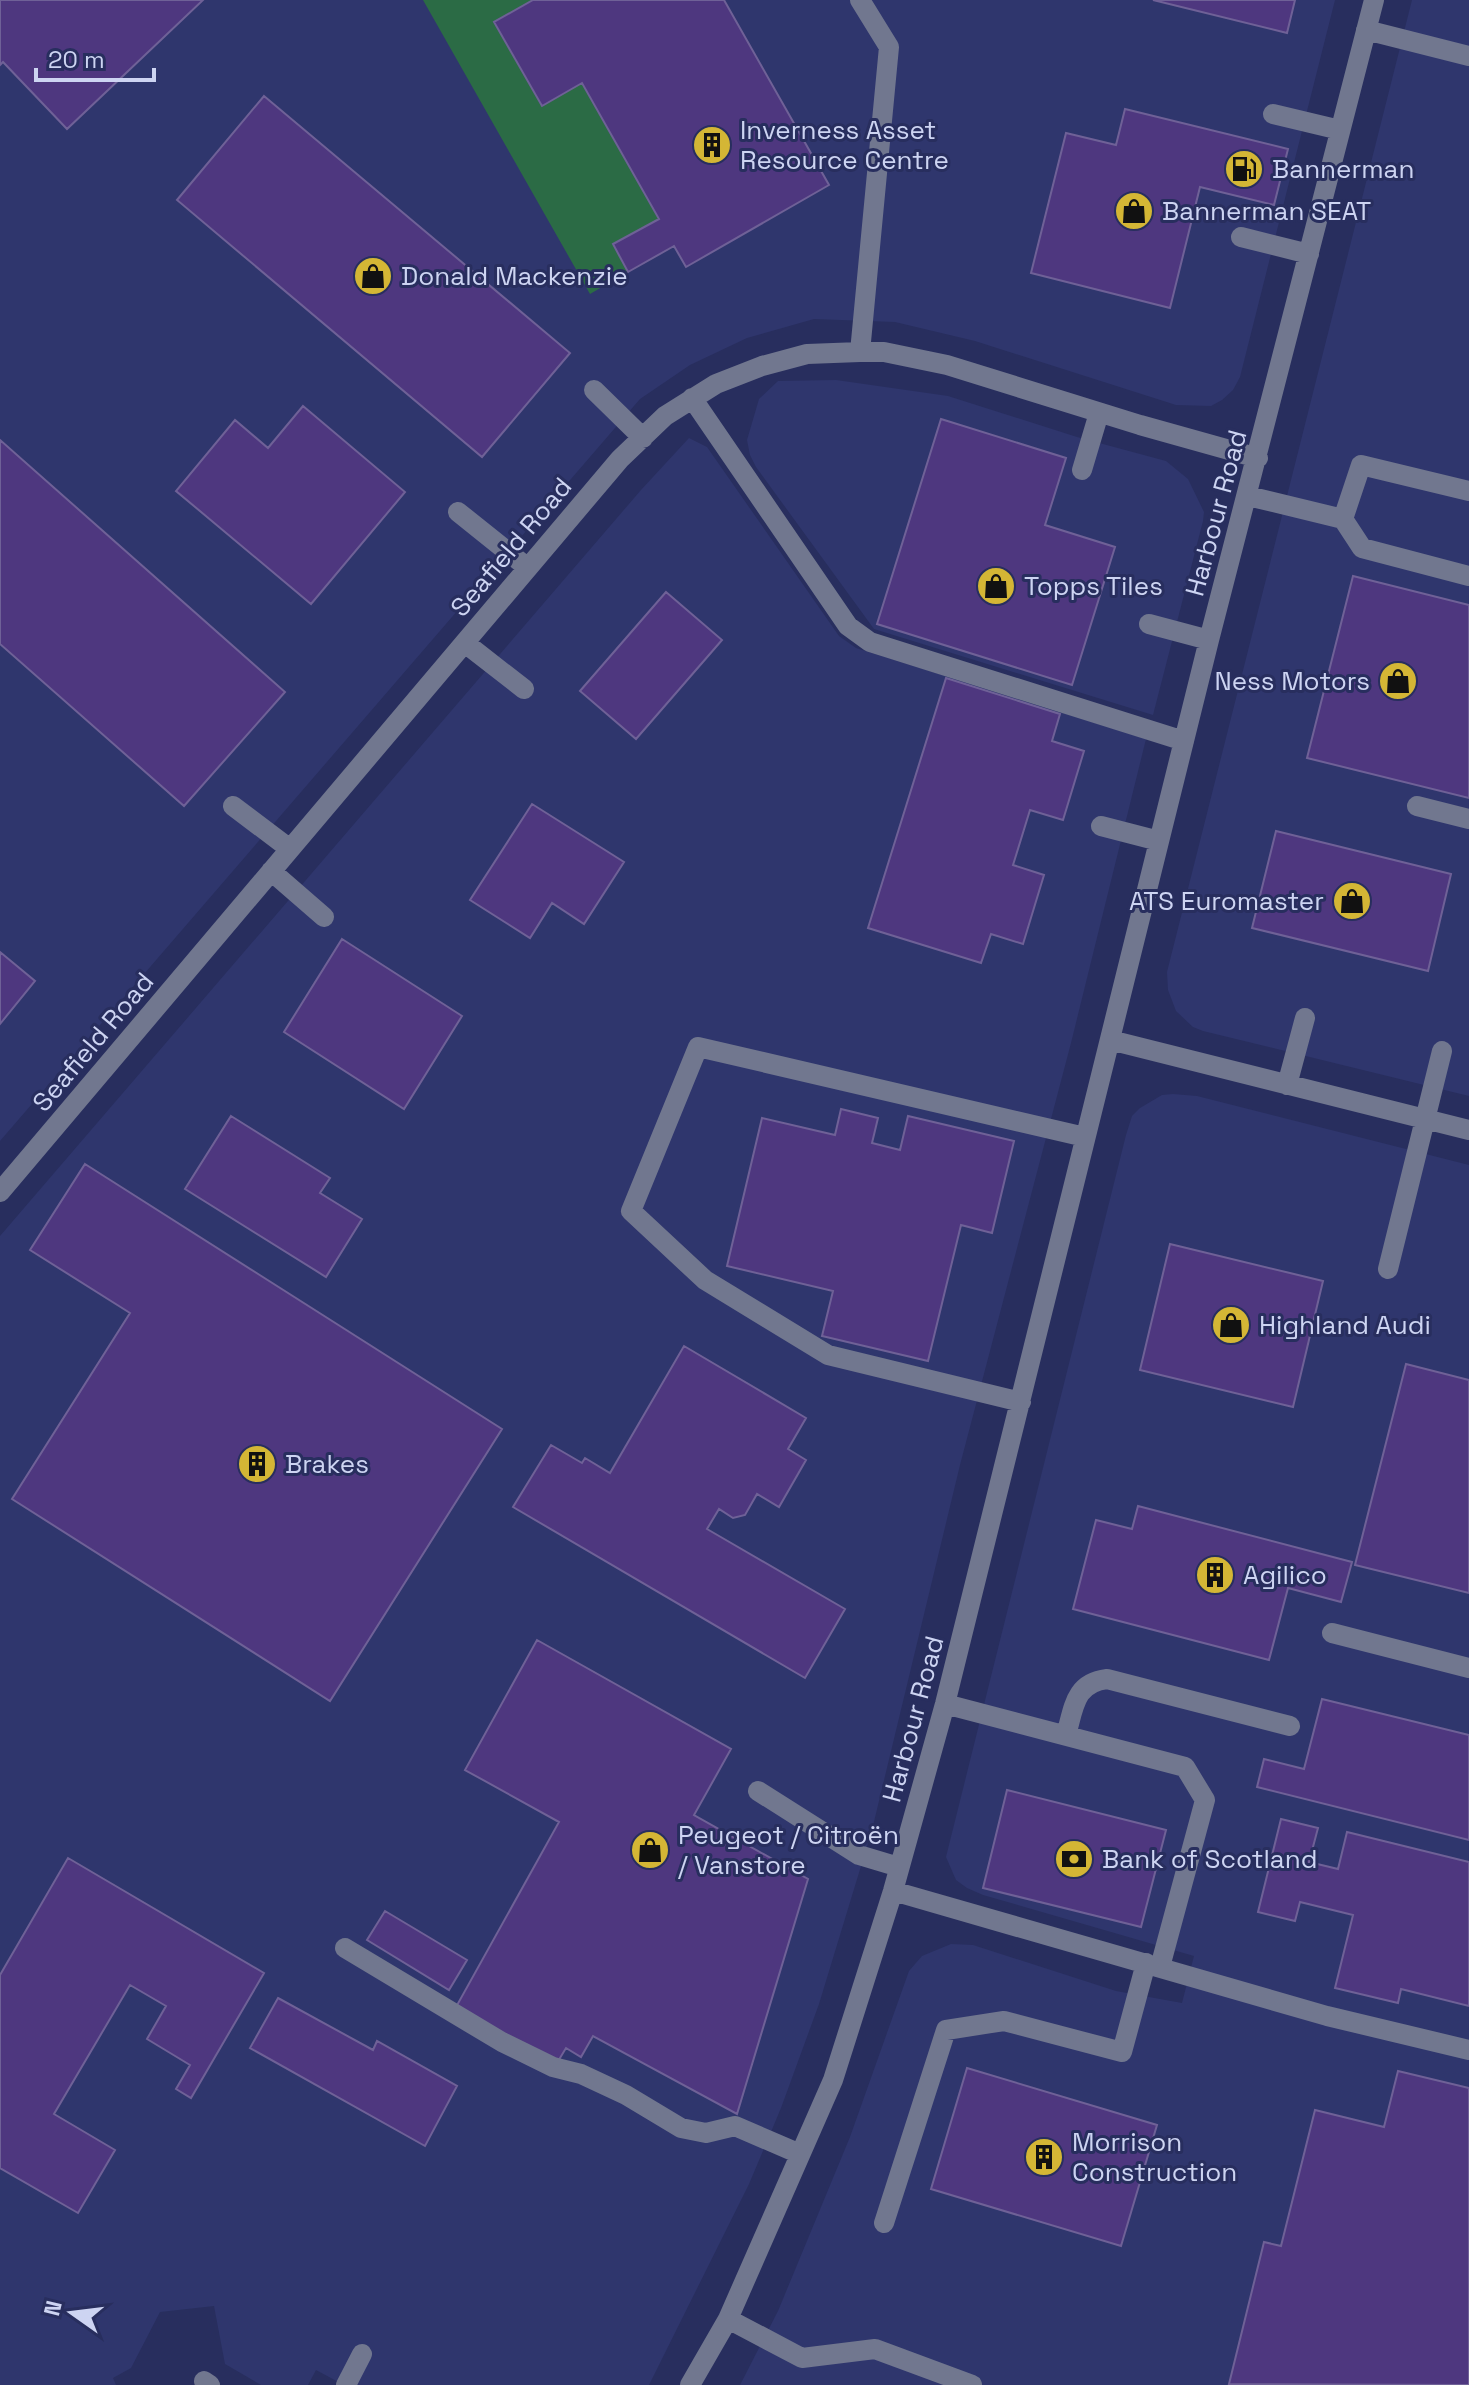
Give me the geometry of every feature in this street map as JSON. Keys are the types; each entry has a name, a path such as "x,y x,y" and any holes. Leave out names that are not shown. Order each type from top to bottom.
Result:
{"street":[{"path":"860,0 889,47 860,352"},
{"name":"Harbour Road","path":"690,2385 728,2319 833,2080 893,1891 945,1704 1209,640 1374,0"},
{"path":"1366,30 1469,56"},
{"path":"1273,114 1340,130"},
{"path":"1241,237 1309,254"},
{"name":"Seafield Road","path":"3,1181 290,849 620,459 665,416 716,384 807,354 884,352 947,365 1099,413 1258,458"},
{"path":"594,390 643,438"},
{"path":"692,398 848,626 870,642 1184,741"},
{"path":"1082,470 1099,413"},
{"path":"1343,519 1361,465 1469,491"},
{"path":"1248,496 1343,519 1362,548 1469,576"},
{"path":"458,512 528,568"},
{"path":"1149,624 1209,640"},
{"path":"465,643 524,689"},
{"path":"233,806 290,849"},
{"path":"1417,806 1469,819"},
{"path":"1101,826 1159,841"},
{"path":"271,871 324,917"},
{"path":"1287,1085 1305,1018"},
{"path":"1110,1040 1469,1130"},
{"path":"1021,1402 828,1355 705,1280 631,1211 698,1047 1085,1137"},
{"path":"1388,1269 1442,1051"},
{"path":"1332,1633 1469,1668"},
{"path":"1066,1735 1081,1690 1091,1681 1107,1679 1290,1726"},
{"path":"884,2223 946,2030 1004,2021 1122,2052 1205,1800 1185,1767 945,1704"},
{"path":"758,1791 859,1855 899,1867"},
{"path":"893,1891 1327,2016 1469,2050"},
{"path":"345,1948 502,2042 553,2067 581,2074 626,2095 681,2128 706,2133 735,2126 800,2154"},
{"path":"728,2319 802,2358 875,2349 972,2385"},
{"path":"346,2385 362,2354"}],"shaded area":[{"path":"0,0 1335,0 1240,377 1233,390 1222,400 1211,406 1176,405 975,341 895,322 814,319 747,338 690,365 640,399 0,1141"},
{"path":"1412,0 1469,0 1469,1096 1193,1027 1176,1011 1168,990 1167,972"},
{"path":"836,380 948,396 1077,437 1166,461 1188,479 1204,512 1203,521 1153,715 874,629 756,467 747,440 759,399 778,381"},
{"path":"689,438 707,447 839,636 856,648 1146,739 1071,1043 960,1465 872,1830 819,2004 749,2184 649,2385 344,2385 316,2370 308,2385 261,2385 225,2364 214,2306 160,2312 131,2368 113,2378 116,2385 0,2385 0,1236"},
{"path":"1162,1095 1197,1096 1469,1165 1469,2385 740,2385 778,2311 850,2137 909,1971 922,1956 951,1944 973,1945 1116,1991 1182,2003 1194,1956 983,1895 956,1880 946,1857 1126,1135 1132,1116 1140,1108"}],"green space":[{"path":"423,0 533,0 494,22 541,105 582,83 659,219 613,244 628,272 590,294"}],"building":[{"path":"0,0 203,0 67,129 3,62 0,65"},
{"name":"Inverness Asset Resource Centre","path":"533,0 724,0 829,185 686,267 674,246 628,272 613,244 659,219 582,83 542,106 494,22"},
{"path":"1153,0 1295,0 1287,33"},
{"name":"Donald Mackenzie","path":"264,96 570,353 482,457 177,200"},
{"path":"1125,109 1288,149 1274,205 1200,187 1170,308 1031,273 1066,133 1116,145"},
{"path":"303,406 405,492 311,604 176,491 235,420 268,448"},
{"name":"Topps Tiles","path":"941,419 1066,458 1045,525 1115,547 1072,685 877,624"},
{"path":"0,440 285,692 184,806 0,644"},
{"name":"Ness Motors","path":"1353,576 1469,605 1469,798 1307,758"},
{"path":"666,592 722,640 636,739 580,691"},
{"path":"946,678 1060,714 1052,741 1084,751 1063,820 1030,810 1013,865 1044,875 1023,944 991,934 981,963 868,928"},
{"path":"532,804 624,862 584,924 552,903 530,938 470,900"},
{"name":"ATS Euromaster","path":"1276,831 1451,874 1428,971 1252,928"},
{"path":"342,939 462,1016 404,1109 284,1032"},
{"path":"0,952 35,981 0,1024"},
{"path":"841,1109 878,1118 872,1143 900,1150 908,1116 1014,1141 992,1233 961,1225 928,1361 822,1336 833,1291 727,1266 762,1118 835,1135"},
{"path":"231,1116 330,1178 320,1193 362,1219 326,1277 185,1189"},
{"name":"Brakes","path":"85,1164 502,1429 330,1701 12,1499 130,1313 30,1250"},
{"name":"Highland Audi","path":"1170,1244 1323,1281 1293,1407 1140,1370"},
{"path":"684,1346 806,1418 788,1449 806,1460 779,1507 757,1494 745,1515 733,1518 719,1509 707,1529 845,1609 805,1678 513,1507 551,1445 582,1463 585,1458 610,1473"},
{"path":"1406,1364 1469,1380 1469,1593 1355,1565"},
{"name":"Agilico","path":"1138,1506 1352,1562 1341,1602 1288,1588 1269,1660 1073,1609 1096,1520 1132,1529"},
{"name":"Peugeot / Citroën / Vanstore","path":"537,1640 731,1749 694,1815 808,1879 737,2114 593,2036 581,2057 566,2048 557,2063 456,2007 559,1822 465,1770"},
{"path":"1322,1699 1469,1735 1469,1840 1257,1787 1264,1759 1304,1769"},
{"name":"Bank of Scotland","path":"1007,1790 1166,1830 1141,1927 983,1888"},
{"path":"1281,1819 1318,1828 1309,1862 1338,1869 1347,1832 1469,1862 1469,2006 1401,1989 1398,2003 1335,1988 1353,1915 1300,1902 1295,1921 1258,1912"},
{"path":"68,1858 264,1973 191,2098 176,2089 190,2065 147,2039 166,2006 130,1985 54,2114 115,2150 78,2213 0,2168 0,1975"},
{"path":"385,1911 467,1960 449,1990 367,1940"},
{"path":"278,1998 373,2050 377,2041 457,2086 425,2146 250,2048"},
{"name":"Morrison Construction","path":"967,2068 1157,2125 1121,2246 931,2189"},
{"path":"1398,2071 1469,2088 1469,2385 1229,2384 1264,2242 1281,2246 1315,2110 1384,2127"}],"place":[{"name":"Inverness Asset Resource Centre","path":"712,145"},
{"name":"Bannerman","path":"1244,169"},
{"name":"Bannerman SEAT","path":"1134,211"},
{"name":"Donald Mackenzie","path":"373,276"},
{"name":"Topps Tiles","path":"996,586"},
{"name":"Ness Motors","path":"1398,681"},
{"name":"ATS Euromaster","path":"1352,901"},
{"name":"Highland Audi","path":"1231,1325"},
{"name":"Brakes","path":"257,1464"},
{"name":"Agilico","path":"1215,1575"},
{"name":"Peugeot / Citroën / Vanstore","path":"650,1850"},
{"name":"Bank of Scotland","path":"1074,1859"},
{"name":"Morrison Construction","path":"1044,2157"}]}
